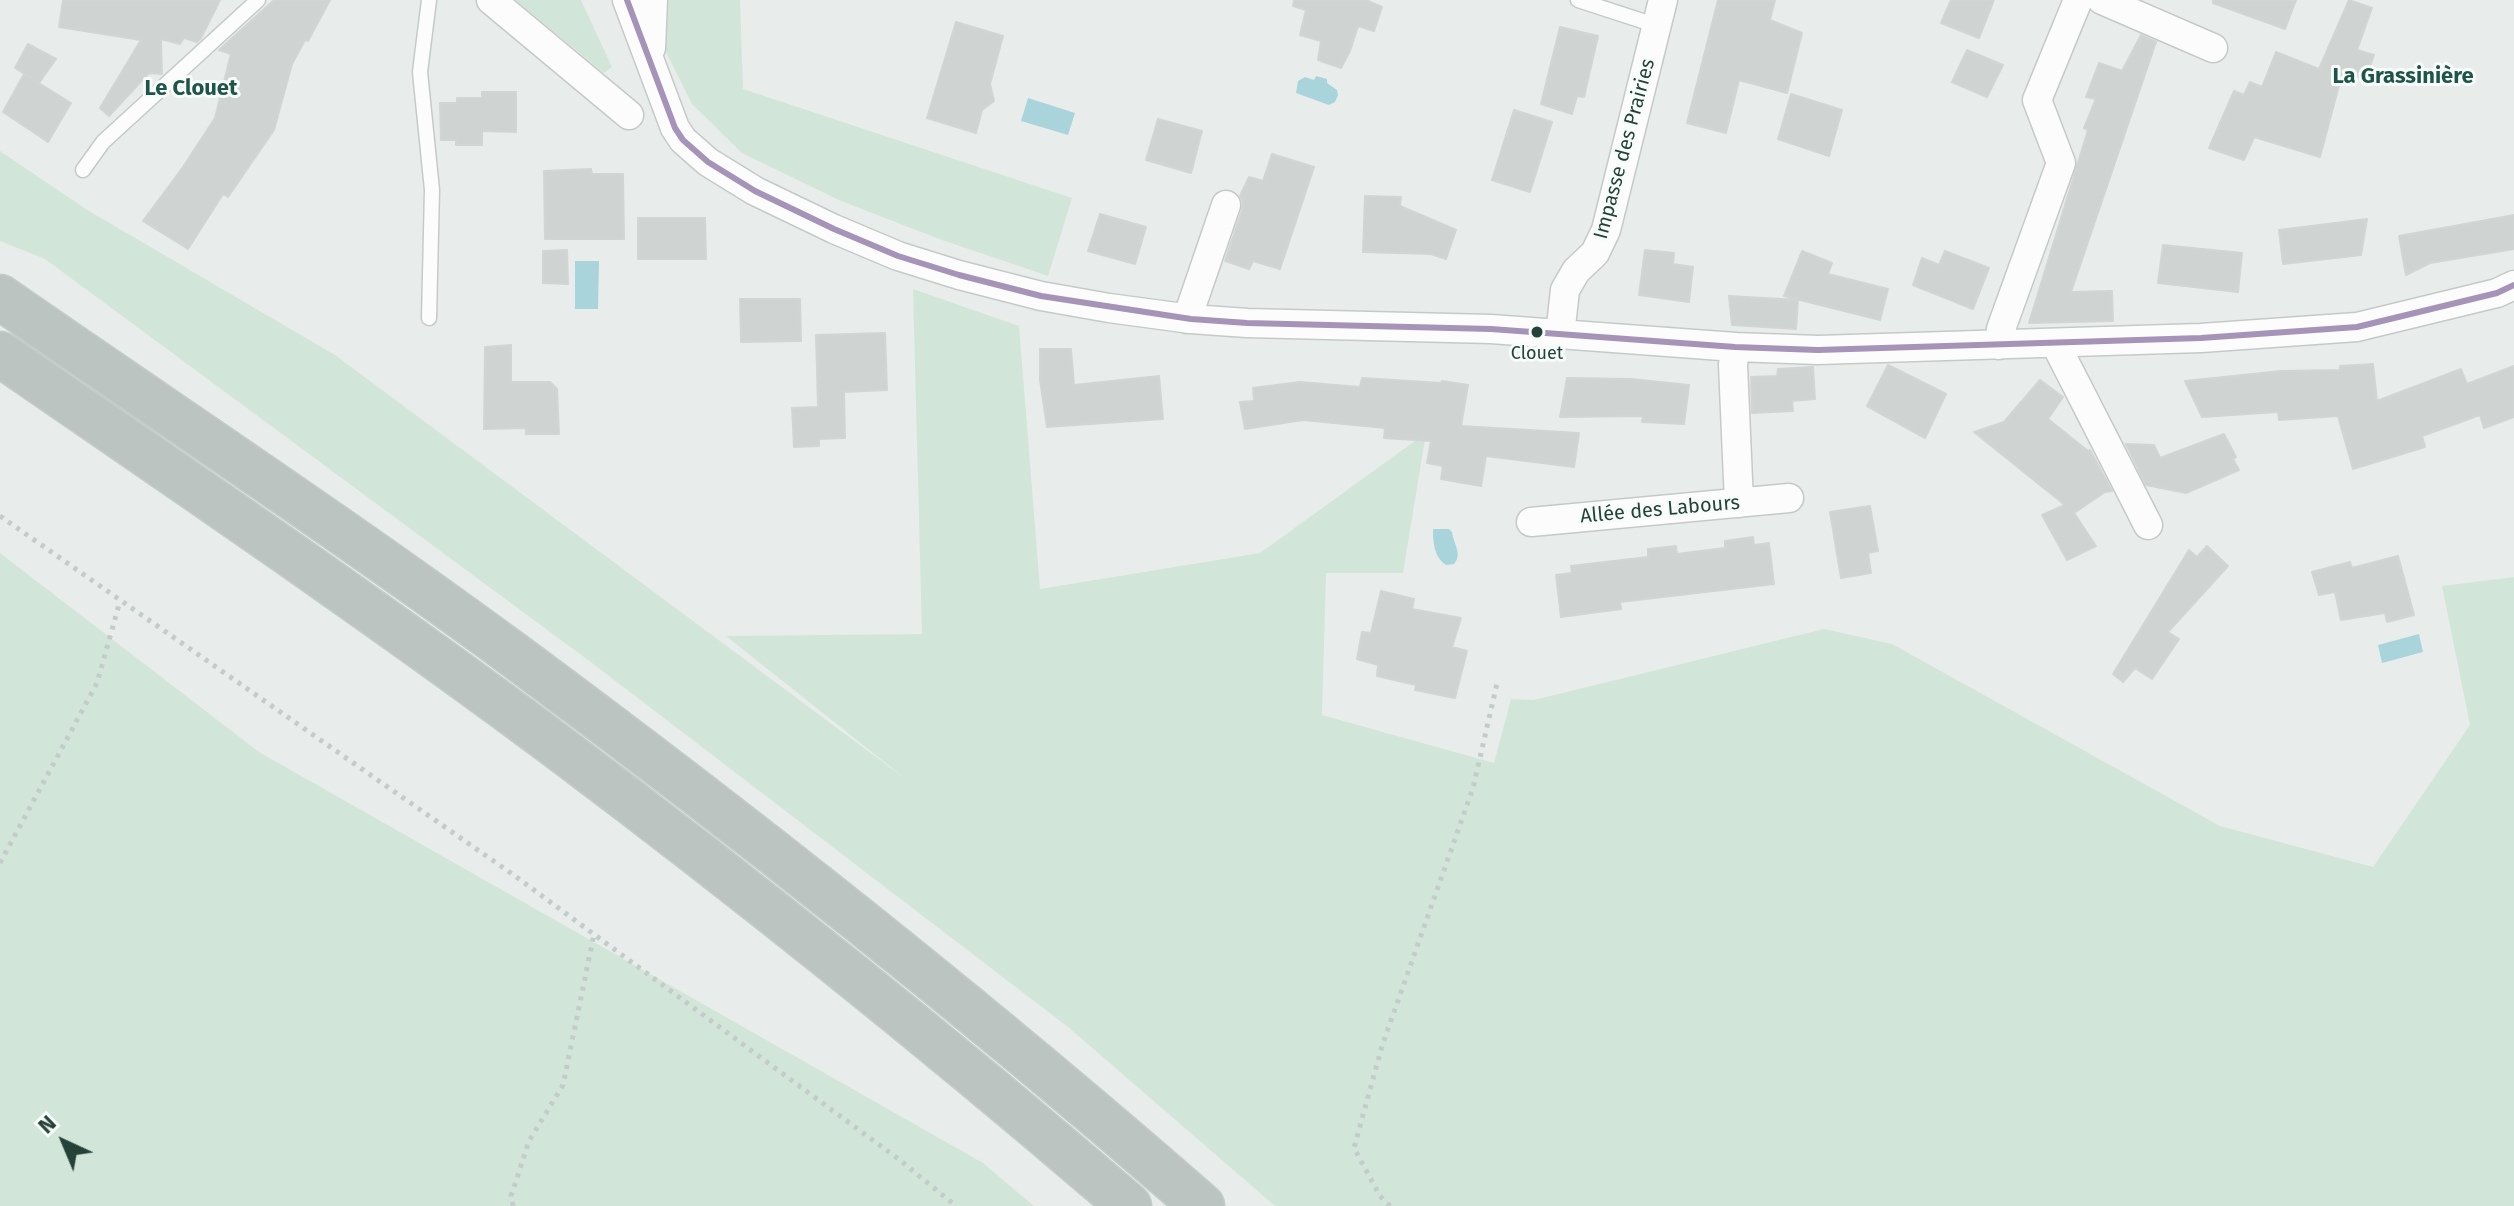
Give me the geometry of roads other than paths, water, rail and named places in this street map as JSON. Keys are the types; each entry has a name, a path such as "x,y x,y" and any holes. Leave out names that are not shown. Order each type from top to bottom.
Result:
{"highway":[{"path":"0,297 508,650 726,815 951,995 1202,1206"},
{"path":"0,354 442,662 568,755 837,962 1129,1206"}],"street":[{"path":"491,0 629,115"},
{"path":"627,0 675,128 683,140 708,162 795,212 898,256 1041,296 1109,308 1187,319 1247,323 1491,329 1818,350 2201,338 2357,327 2497,293 2514,285"},
{"path":"650,61 653,0"},
{"path":"1999,345 2001,329 2061,163 2037,100 2078,0"},
{"path":"2102,0 2213,48"},
{"name":"Impasse des Prairies","path":"1560,335 1565,290 1576,271 1595,253 1606,230 1661,13"},
{"path":"1187,319 1226,205"},
{"path":"2055,343 2148,525"},
{"path":"1735,347 1733,365 1739,503"},
{"name":"Allée des Labours","path":"1531,522 1789,498"}],"lane":[{"path":"83,170 103,142 258,0"},
{"path":"429,0 420,72 432,190 429,318"},
{"path":"1578,0 1661,13"}],"water":[{"path":"1316,76 1327,79 1327,83 1337,90 1335,102 1329,105 1296,93 1298,81 1305,77 1314,80"},
{"path":"1028,98 1075,113 1068,135 1021,121"},
{"path":"575,261 599,261 598,309 575,309"},
{"path":"1433,529 1449,529 1452,532 1458,552 1454,564 1446,565 1439,558"},
{"path":"2419,634 2423,652 2382,663 2378,645"}],"place":[{"name":"Clouet","path":"1537,332"}],"district":[{"name":"La Grassinière","path":"2403,77"},
{"name":"Le Clouet","path":"191,89"}]}
